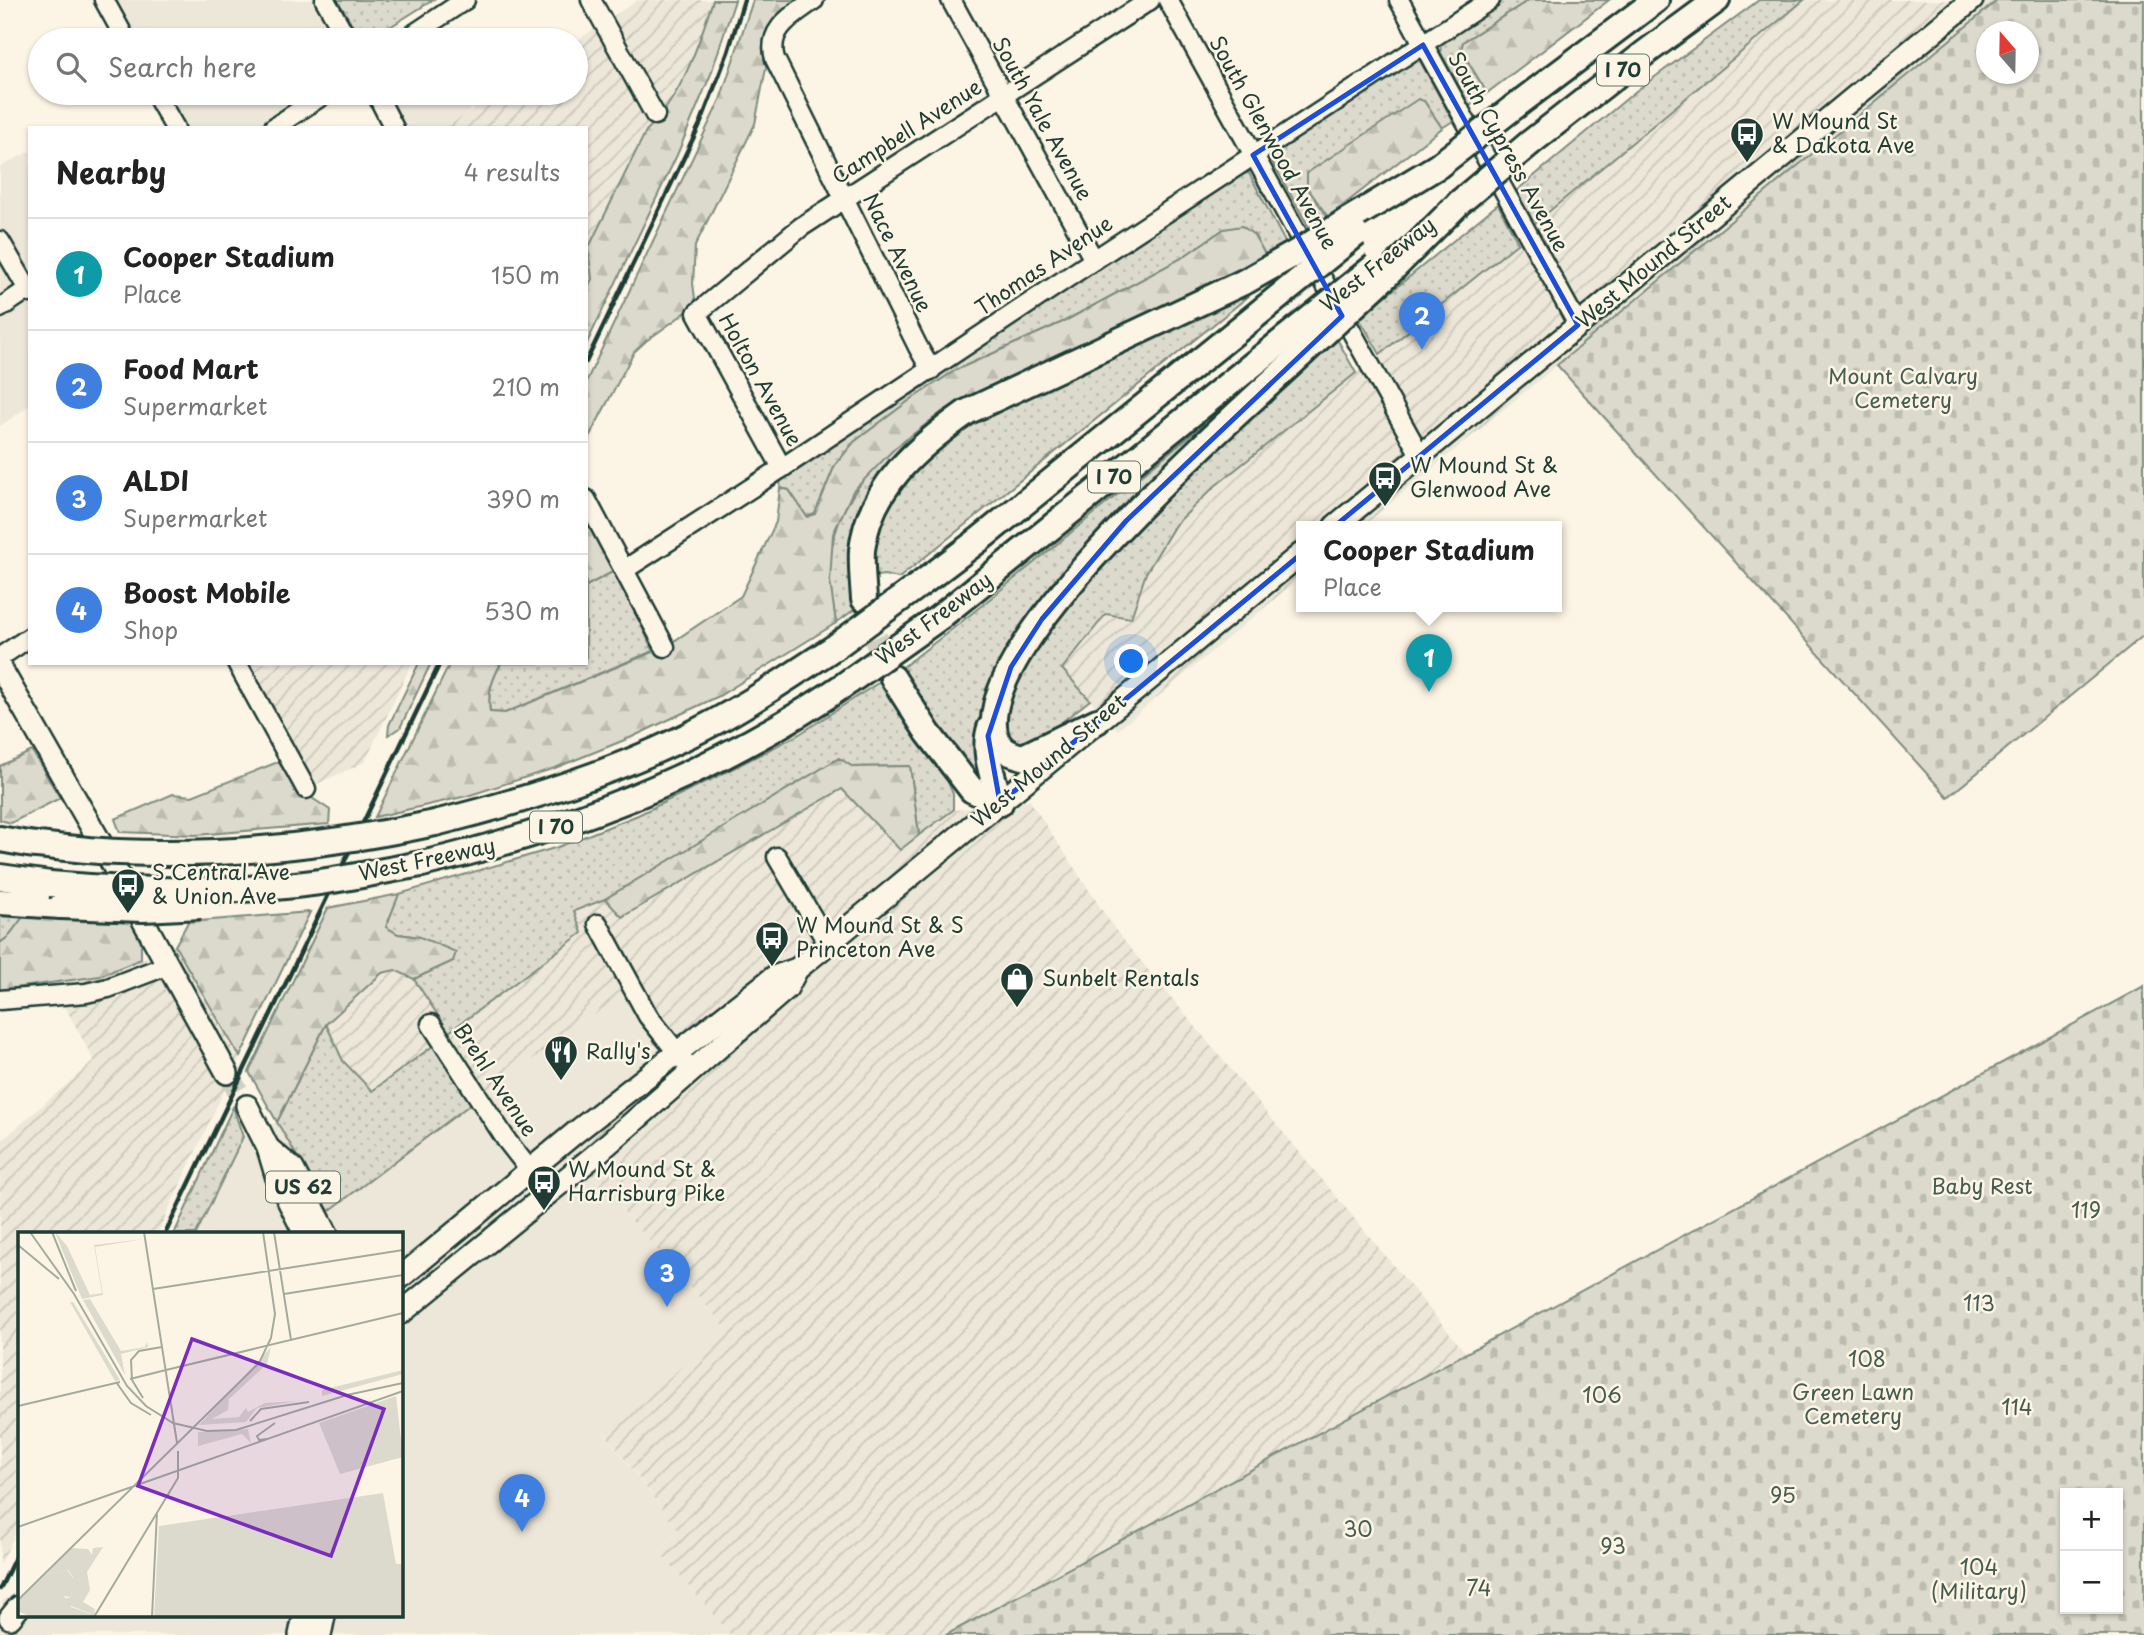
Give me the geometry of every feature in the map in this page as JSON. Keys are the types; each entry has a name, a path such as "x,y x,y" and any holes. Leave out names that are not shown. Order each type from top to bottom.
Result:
{"highway":[{"name":"I 70","path":"1350,228 1438,166 1656,0"},
{"name":"West Freeway","path":"0,877 55,895 119,890 186,891 296,885 422,863 541,832 644,794 733,752 850,681 940,617 1294,345 1530,143 1717,0"},
{"name":"West Freeway","path":"0,839 119,852 296,847 374,835 485,810 593,776 674,742 772,689 980,539 1265,308 1350,228"},
{"path":"864,599 862,551 872,512 895,474 929,439 967,412 1246,281 1306,247 1350,228"},
{"path":"1000,803 988,756 988,736 999,694 1011,667 1042,619 1078,573 1294,345"},
{"path":"893,678 928,733 972,790 1000,803"},
{"path":"993,719 1000,747 1010,754 1023,757 1097,721"},
{"path":"0,902 55,895"}],"main road":[{"name":"West Mound Street","path":"1341,521 1972,0"},
{"name":"West Mound Street","path":"402,1276 530,1170 774,977 797,969 1296,558"},
{"path":"0,667 227,1073"},
{"name":"West Mound Street","path":"402,1311 548,1193 692,1071 787,988 797,969"},
{"name":"US 62","path":"247,1106 268,1148 277,1178 304,1232"},
{"name":"US 62","path":"268,1148 293,1169 326,1232"}],"street":[{"path":"104,0 119,28"},
{"path":"325,0 341,28"},
{"path":"423,28 465,0"},
{"path":"591,0 655,115"},
{"name":"Nace Avenue","path":"814,0 789,18 776,33 772,41 775,59 931,370"},
{"name":"South Yale Avenue","path":"951,0 1094,260"},
{"name":"Campbell Avenue","path":"697,313 801,226 1150,0"},
{"name":"South Glenwood Avenue","path":"1168,0 1420,455"},
{"name":"South Cypress Avenue","path":"1399,0 1578,326"},
{"name":"Thomas Avenue","path":"624,570 1490,0"},
{"path":"162,105 174,126"},
{"path":"276,126 308,105"},
{"path":"382,105 393,126"},
{"path":"0,241 28,288"},
{"path":"0,308 28,291"},
{"name":"Holton Avenue","path":"697,313 782,468"},
{"path":"588,503 665,646"},
{"path":"0,657 28,638"},
{"path":"238,665 306,789"},
{"path":"777,857 828,944"},
{"path":"598,924 648,1016 692,1071"},
{"path":"0,1000 86,993 108,988 167,965"},
{"name":"Brehl Avenue","path":"431,1024 507,1141 548,1193"}],"highlighted area":[{"path":"1423,45 1578,325 1000,803 988,736 1011,667 1042,619 1126,521 1342,316 1253,155"}],"shaded area":[{"path":"104,0 325,0 340,28 119,28"},
{"path":"638,0 713,0 700,42 678,90 658,119 588,249 588,126 448,126 479,105 588,105 588,33"},
{"path":"1804,0 1998,0 1369,521 1296,521 1296,581 1118,730 1062,670 1106,613 1132,618 1146,573 1175,525 1215,486 1518,243 1534,223"},
{"path":"162,105 307,105 276,126 174,126"},
{"path":"382,105 467,105 471,110 448,126 393,126"},
{"path":"28,152 28,406 0,426 0,167"},
{"path":"588,249 592,279 588,287"},
{"path":"238,665 411,665 365,762 306,789"},
{"path":"842,789 900,849 953,810 1030,801 1116,931 1466,1353 946,1635 731,1635 659,1552 678,1530 604,1432 727,1329 589,1172 561,1131 659,1054 623,994 476,1100 373,1091 343,1061 326,1024 382,973 395,970 414,979 449,1031 574,911 605,899 622,917"},
{"path":"175,946 240,1057 158,1232 18,1232 18,1528 0,1565 0,1142 94,1061 53,984 100,976"},
{"path":"622,993 660,1053 589,1172 727,1329 604,1433 678,1530 659,1552 731,1635 0,1635 3,1601 18,1589 18,1618 402,1618 402,1232 197,1232 243,1137 277,1122 329,1211"}],"green space":[{"path":"337,0 433,0 388,28 354,28"},
{"path":"713,0 735,0 711,74 677,155 588,341 588,287 592,279 588,249 646,131 670,103 695,53"},
{"path":"753,0 801,0 767,43 766,68 755,124 695,246 693,284 696,305 634,352 588,439 588,378 720,100"},
{"path":"1502,0 1529,0 1463,42 1461,50 1487,93 1470,106 1441,53 1440,42"},
{"path":"1529,0 1609,0 1487,93 1461,50 1463,42"},
{"path":"1759,0 1804,0 1534,224 1516,191 1636,91"},
{"name":"Mount Calvary Cemetery","path":"1998,0 2144,0 2144,635 1948,797 1557,365"},
{"path":"1420,61 1453,121 1442,128 1424,101 1307,187 1328,217 1310,229 1270,158 1273,150 1410,62"},
{"path":"1418,99 1424,101 1442,128 1328,217 1307,187 1307,173"},
{"path":"1249,173 1287,246 1266,256 1254,235 1224,229 1180,259 1065,321 956,370 910,400 854,442 835,465 815,514 807,517 789,490 780,488 781,476 1240,174"},
{"path":"1498,204 1518,243 1380,354 1359,318"},
{"path":"1242,226 1254,235 1266,256 943,411 895,448 853,491 833,534 830,581 836,623 719,696 632,737 555,768 467,796 375,817 449,665 500,665 491,687 489,705 490,712 505,713 665,647 741,596 776,522 780,488 789,490 807,517 815,514 835,465 854,442 910,400 956,370 1065,321 1180,259 1224,229"},
{"path":"1260,287 899,578 884,575 870,577 876,529 905,474 980,414"},
{"path":"1337,339 1356,373 1215,486 1175,525 1146,573 1131,618 1106,614 1062,669 1090,700 1040,739 1023,746 1003,738 1006,702 1042,638 1091,579 1137,526 1240,425"},
{"path":"1204,424 1208,430 1049,592 1004,652 986,690 979,727 984,779 980,778 935,726 899,670"},
{"path":"909,437 866,494 852,542 851,575 855,609 836,623 830,586 831,558 841,517 862,482"},
{"path":"588,521 616,570 588,585"},
{"path":"616,570 653,651 505,713 490,712 491,687 500,665 588,665 588,585"},
{"path":"418,665 430,665 400,728 388,735 389,725"},
{"path":"881,681 907,727 948,782 953,794 953,810 919,835 910,766 853,767 839,759 605,899 574,911 582,933 449,1032 414,979 453,961 420,937 398,934 386,927 399,894 558,847 638,815 798,735"},
{"path":"32,751 60,798 11,823 0,820 0,766"},
{"path":"839,758 853,767 910,766 919,835 900,850 842,789 622,917 605,899"},
{"path":"278,762 297,788 330,810 329,824 196,835 120,832 115,819 173,794 192,796"},
{"path":"399,894 386,927 398,934 420,937 456,952 453,961 414,979 395,970 382,973 326,1024 277,1122 249,1072 328,908"},
{"path":"310,912 240,1057 175,946 188,922"},
{"path":"0,915 23,917 0,943"},
{"path":"23,917 131,921 141,943 141,959 100,976 0,990 0,943"},
{"name":"Green Lawn Cemetery","path":"2144,986 2144,1635 946,1635"},
{"path":"326,1024 343,1061 372,1091 437,1043 476,1100 329,1211 277,1122"},
{"path":"233,1107 243,1137 197,1232 175,1232"}],"tunnel":[{"path":"865,603 874,635 893,677"},
{"path":"227,1073 247,1106"}],"railway":[{"path":"588,358 701,122 728,52 744,0"},
{"path":"166,1232 439,665"},
{"path":"0,1589 18,1551"}],"place":[{"name":"W Mound St & Dakota Ave","path":"1747,164"},
{"name":"Food Mart","path":"1422,350"},
{"name":"W Mound St & Glenwood Ave","path":"1385,508"},
{"name":"Cooper Stadium","path":"1429,692"},
{"name":"S Central Ave & Union Ave","path":"128,915"},
{"name":"W Mound St & S Princeton Ave","path":"772,968"},
{"name":"Sunbelt Rentals","path":"1017,1009"},
{"name":"Rally's","path":"561,1082"},
{"name":"W Mound St & Harrisburg Pike","path":"544,1212"},
{"name":"ALDI","path":"667,1307"},
{"name":"Boost Mobile","path":"522,1532"}],"park label":[{"name":"Baby Rest","path":"1982,1187"},
{"name":"119","path":"2086,1211"},
{"name":"113","path":"1979,1304"},
{"name":"108","path":"1867,1360"},
{"name":"106","path":"1602,1396"},
{"name":"114","path":"2017,1408"},
{"name":"95","path":"1783,1496"},
{"name":"30","path":"1358,1530"},
{"name":"93","path":"1613,1547"},
{"name":"104 (Military)","path":"1979,1580"},
{"name":"74","path":"1479,1589"}]}
